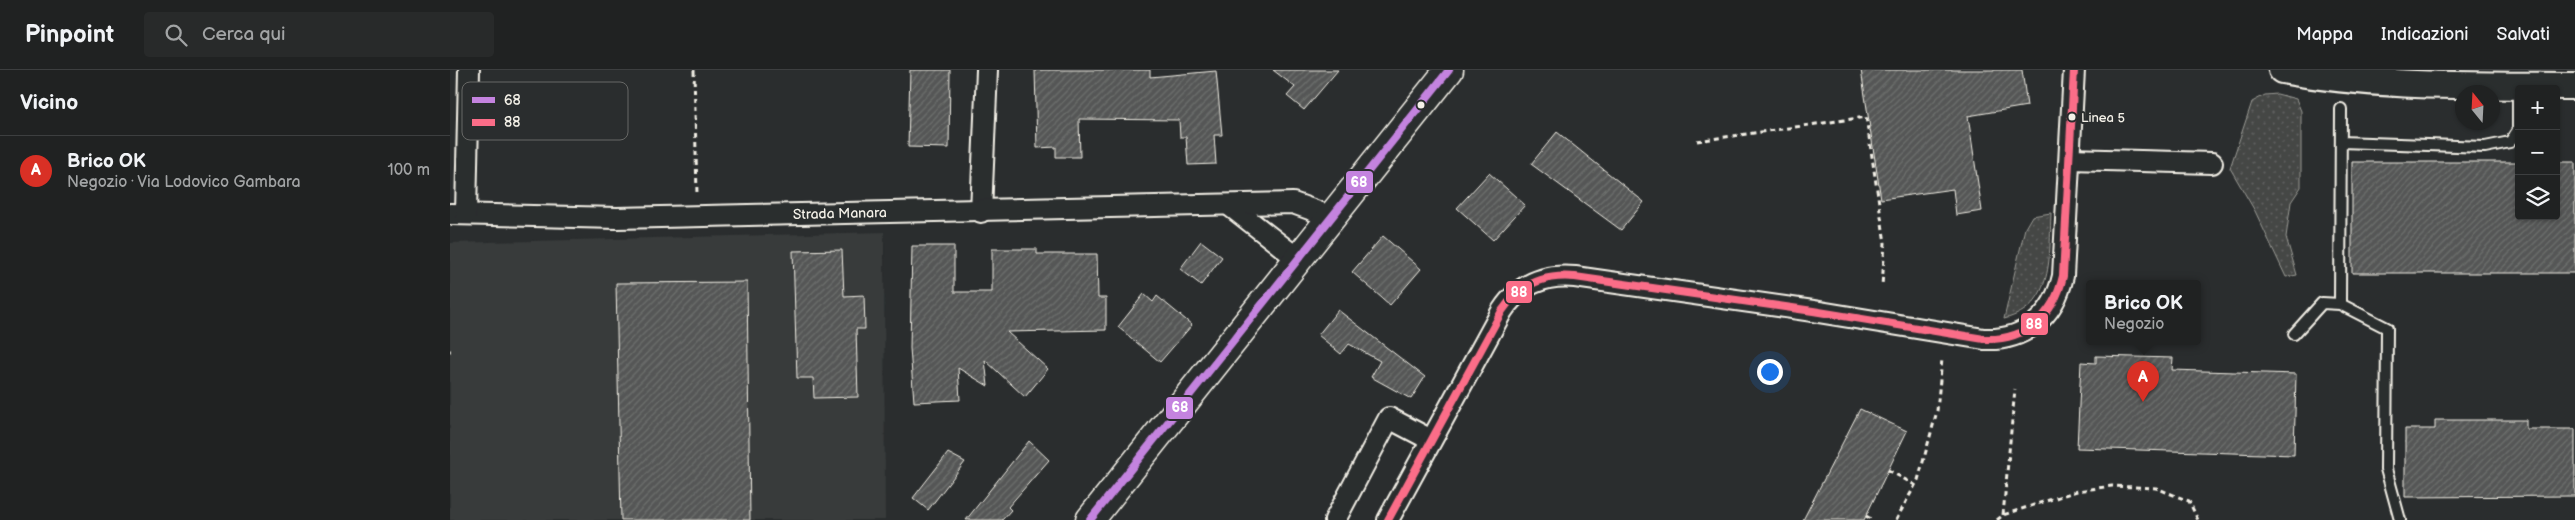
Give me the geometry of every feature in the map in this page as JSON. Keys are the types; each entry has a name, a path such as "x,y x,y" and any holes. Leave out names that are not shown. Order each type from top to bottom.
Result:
{"main road":[{"path":"1090,520 1449,70"}],"street":[{"path":"981,212 987,70"},
{"path":"1388,520 1508,302 1523,288 1553,276 1575,277 1813,311 1984,339 2001,339 2018,334 2033,326 2046,314 2055,301 2062,285 2065,259 2074,70"},
{"path":"2282,70 2334,78 2408,85 2515,85"},
{"path":"2560,86 2575,86"},
{"path":"458,214 464,140"},
{"path":"2070,159 2212,163"},
{"name":"Strada Manara","path":"458,214 617,218 698,217 981,212 1293,203 1332,217"},
{"path":"1229,205 1298,258"},
{"path":"1335,520 1389,418 1431,440"}],"lane":[{"path":"2340,304 2341,109"},
{"path":"2341,142 2486,147 2510,142 2518,130"},
{"path":"2294,334 2322,303 2340,304 2387,328 2386,469 2400,520"}],"path":[{"path":"694,70 698,217"},
{"path":"1697,141 1866,117 1885,243 1882,286"},
{"path":"1896,520 1915,485 1937,411 1942,359"},
{"path":"2003,515 2015,389"},
{"path":"1888,470 1915,485"},
{"path":"1997,520 2003,515 2077,491 2112,486 2156,488 2190,501 2198,520"},
{"path":"1866,516 1874,520"}],"shaded area":[{"path":"2277,94 2296,99 2301,111 2301,187 2291,202 2286,237 2297,275 2286,277 2255,211 2230,168 2252,102 2265,95"},
{"path":"2051,213 2049,262 2041,291 2033,303 2021,312 2004,319 2025,228 2032,216"},
{"path":"884,232 885,520 450,520 450,243"}],"building":[{"path":"910,70 950,70 949,148 908,147"},
{"path":"1035,70 1150,70 1150,77 1216,71 1222,135 1214,135 1216,164 1188,165 1186,137 1180,137 1179,120 1079,119 1080,157 1056,157 1056,147 1037,148"},
{"path":"1273,70 1338,70 1304,110 1287,96 1295,87"},
{"path":"1861,70 2022,70 2027,106 1968,116 1982,211 1956,215 1953,189 1881,199"},
{"path":"1557,132 1644,202 1621,230 1531,164"},
{"path":"2352,162 2515,162 2515,220 2560,220 2560,162 2575,162 2575,273 2352,273"},
{"path":"1489,173 1525,205 1493,240 1457,208"},
{"path":"1383,236 1421,269 1390,305 1352,272"},
{"path":"1201,241 1222,257 1201,285 1180,269"},
{"path":"912,246 954,246 954,292 992,292 992,249 1037,249 1037,254 1097,254 1098,298 1106,298 1106,330 1007,332 1048,369 1025,397 985,360 988,386 958,368 960,400 914,402 910,348"},
{"path":"842,250 844,296 864,295 865,329 856,329 858,397 814,398 813,378 797,378 793,251"},
{"path":"747,282 750,520 621,520 616,283"},
{"path":"1144,294 1153,302 1157,296 1192,325 1160,362 1118,327"},
{"path":"1338,310 1425,377 1411,399 1371,377 1380,361 1349,344 1341,354 1318,335"},
{"path":"2096,356 2173,358 2172,370 2296,374 2294,455 2077,448 2081,362 2096,363"},
{"path":"1860,409 1907,431 1864,520 1803,520"},
{"path":"2435,420 2526,420 2526,429 2575,429 2575,496 2405,497 2405,429 2435,429"},
{"path":"1029,441 1049,460 1008,507 1011,510 1002,520 966,520"},
{"path":"948,453 965,462 928,510 913,498"}],"transit line":[{"name":"68","path":"1090,520 1449,70"},
{"name":"88","path":"1388,520 1502,311 1516,294 1524,288 1553,277 1575,277 1813,311 1984,339 1999,339 2025,330 2045,314 2053,303 2063,276 2074,70"}],"place":[{"name":"Linea 5","path":"2072,117"},
{"name":"Brico OK","path":"2143,402"}]}
